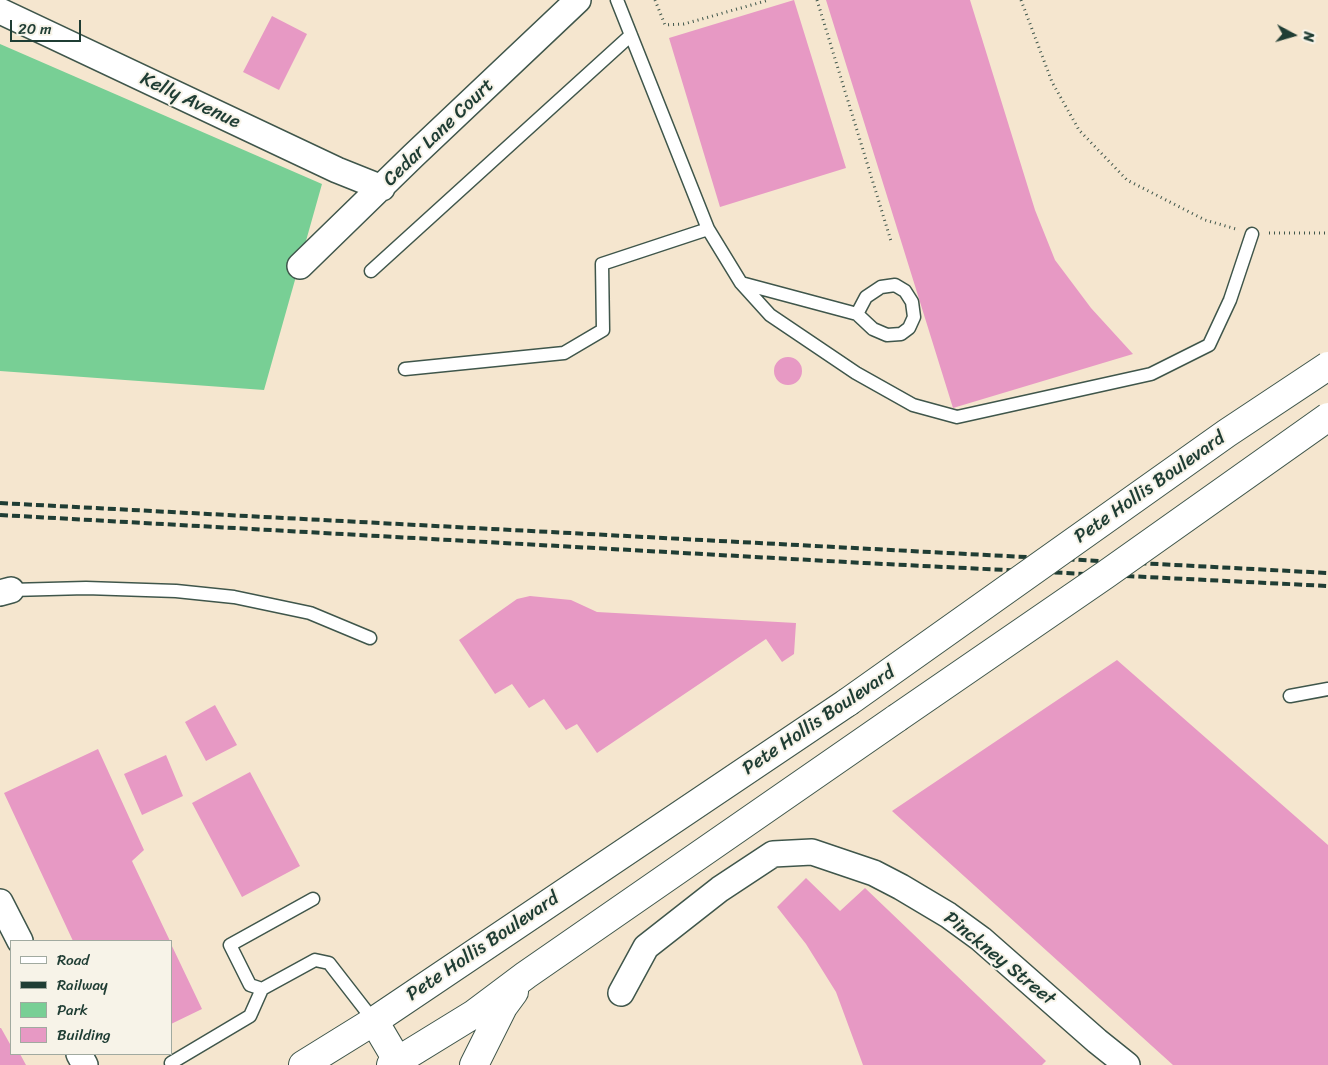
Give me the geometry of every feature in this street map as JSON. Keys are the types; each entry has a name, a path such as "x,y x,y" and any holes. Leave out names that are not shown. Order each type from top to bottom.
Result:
{"main road":[{"name":"Pete Hollis Boulevard","path":"302,1065 374,1021 848,702 1227,433 1328,366"},
{"path":"374,1021 396,1063 474,1014 526,975 1105,576 1328,417"},
{"path":"474,1065 502,1006 526,975"}],"street":[{"name":"Cedar Lane Court","path":"300,266 382,188 412,156 578,0"},
{"name":"Kelly Avenue","path":"0,11 337,170 382,188"},
{"name":"Pinckney Street","path":"621,993 646,947 720,889 773,854 812,852 874,873 901,886 948,915 981,939 1127,1065"},
{"path":"0,902 19,940"}],"lane":[{"path":"617,0 708,229 741,283 770,314 856,374 913,405 957,417 1151,374 1210,345 1230,300 1252,234"},
{"path":"371,271 631,35"},
{"path":"405,369 564,353 602,330 602,264 708,229"},
{"path":"741,283 857,314 873,329 888,335 901,334 909,328 914,317 912,302 905,290 895,285 881,287 866,298 857,314"},
{"path":"6,591 104,589 176,591 234,597 310,613 370,638"},
{"path":"1290,696 1328,689"},
{"path":"262,989 250,985 230,945 313,899"},
{"path":"171,1063 250,1016 262,989 315,960 329,963 374,1021"}],"path":[{"path":"656,0 665,26 684,24 769,0"},
{"path":"817,0 891,241"},
{"path":"1021,0 1052,82 1079,130 1127,180 1205,220 1252,234 1328,234"}],"green space":[{"path":"0,44 322,184 264,390 0,371"}],"building":[{"path":"794,0 846,168 720,207 669,38"},
{"path":"826,0 970,0 1035,210 1055,260 1091,308 1133,354 953,408"},
{"path":"272,16 307,34 279,90 243,72"},
{"path":"788,357 798,361 802,371 798,381 788,385 778,381 774,371 778,361"},
{"path":"530,596 571,600 597,612 796,623 794,654 782,662 766,639 597,753 577,724 566,730 544,699 529,708 512,684 495,694 459,640 517,599"},
{"path":"1117,660 1328,845 1328,1065 1173,1065 892,811"},
{"path":"215,705 237,745 206,761 185,722"},
{"path":"98,749 144,850 132,861 170,940 73,940 4,793"},
{"path":"166,755 183,796 142,815 124,774"},
{"path":"250,772 300,866 242,897 192,803"},
{"path":"806,878 840,911 865,888 1046,1061 1042,1065 863,1065 836,992 806,944 777,907"},
{"path":"172,946 202,1009 172,1024"},
{"path":"1,1028 10,1044 10,1055 21,1055 26,1065 0,1065"}],"railway":[{"path":"0,503 1328,573"},
{"path":"0,515 864,563 1328,586"}]}
